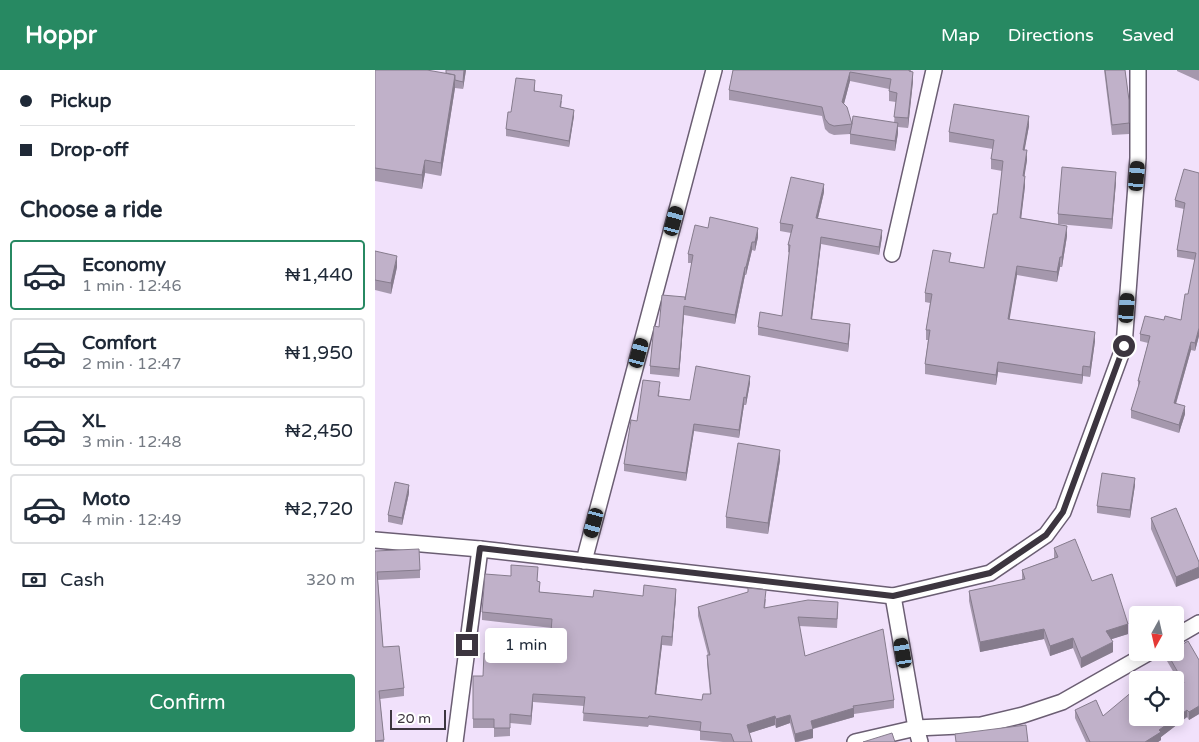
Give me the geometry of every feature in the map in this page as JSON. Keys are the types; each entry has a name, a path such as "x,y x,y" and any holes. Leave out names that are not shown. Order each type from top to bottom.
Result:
{"street":[{"path":"584,561 713,70"},
{"path":"892,254 935,70"},
{"path":"375,540 480,548 893,596 990,573 1046,535 1063,512 1124,346 1138,158 1138,70"},
{"path":"455,742 480,548"},
{"path":"893,596 918,735"},
{"path":"1184,633 1198,626"},
{"path":"855,742 981,725 1023,715 1062,702 1134,661"}],"building":[{"path":"375,70 427,70 455,75 441,163 425,160 422,175 375,168"},
{"path":"446,70 464,70 463,82 455,80 455,75 446,73"},
{"path":"733,70 909,70 913,72 908,118 894,117 897,93 889,91 891,79 850,72 842,102 847,107 852,124 834,126 825,119 822,107 729,90"},
{"path":"1105,70 1125,70 1129,100 1129,123 1112,125"},
{"path":"516,78 535,80 534,91 562,95 560,107 574,110 569,141 506,129 508,112 511,112"},
{"path":"954,104 1029,116 1023,150 1027,150 1020,218 1067,226 1062,257 1060,257 1057,272 1017,266 1008,319 1095,332 1090,367 1083,366 1082,375 998,362 996,375 925,364 930,330 926,330 932,294 925,293 933,250 951,253 949,262 984,268 993,214 997,214 1003,161 991,159 994,140 949,132"},
{"path":"853,116 898,123 895,141 850,134"},
{"path":"1062,167 1116,172 1112,219 1058,214"},
{"path":"1184,169 1199,173 1199,328 1195,343 1191,342 1174,403 1185,406 1179,425 1131,410 1140,381 1138,381 1150,336 1140,334 1145,316 1164,320 1165,316 1181,320 1185,294 1188,294 1196,253 1177,250 1185,203 1175,200"},
{"path":"791,177 824,184 816,218 882,230 879,247 821,237 811,319 850,324 848,344 758,327 760,312 782,316 790,245 788,245 793,225 780,223"},
{"path":"710,217 758,228 755,242 752,242 745,267 735,315 684,306 679,369 650,366 654,326 659,327 662,295 685,297 685,300 693,255 688,254 695,225 708,228"},
{"path":"375,251 397,256 391,283 375,280"},
{"path":"696,366 750,376 746,398 744,397 739,430 694,424 686,473 624,464 631,420 637,421 643,380 660,382 658,396 690,400"},
{"path":"738,443 780,450 768,523 726,517"},
{"path":"1102,473 1135,478 1130,510 1097,506"},
{"path":"395,482 409,485 402,518 388,515"},
{"path":"1176,508 1199,562 1199,567 1176,577 1151,518"},
{"path":"1075,539 1092,581 1112,574 1128,624 1106,631 1113,642 1081,658 1073,638 1050,646 1044,629 980,642 969,591 1025,579 1022,570 1058,557 1054,548"},
{"path":"419,549 420,570 377,572 383,647 399,646 404,688 379,691 384,740 375,741 375,551"},
{"path":"511,565 538,567 537,581 540,582 539,592 593,597 594,590 643,596 644,585 676,589 672,637 662,636 655,694 702,700 703,694 711,694 707,655 710,655 698,607 748,592 748,588 766,590 764,608 808,600 838,602 837,619 798,617 805,656 883,629 894,700 853,706 854,708 811,721 813,729 795,734 790,715 776,719 775,716 747,725 752,742 734,742 731,734 700,731 701,722 649,716 648,718 583,713 585,697 533,694 531,716 510,714 510,728 494,728 494,719 473,719 473,676 483,676 484,653 549,656 552,619 482,612 485,574 511,576"},
{"path":"1188,641 1199,660 1199,706 1189,712 1187,710 1184,712 1184,671 1177,671 1172,661 1184,661 1184,643"},
{"path":"1129,694 1129,726 1165,726 1159,730 1161,732 1145,742 1090,742 1075,710 1096,700 1103,716"},
{"path":"1026,725 1028,742 956,742 955,734"},
{"path":"892,733 895,742 863,742"}],"route":[{"path":"467,645 480,548 819,589 893,596 990,573 1046,535 1063,512 1124,346"}]}
